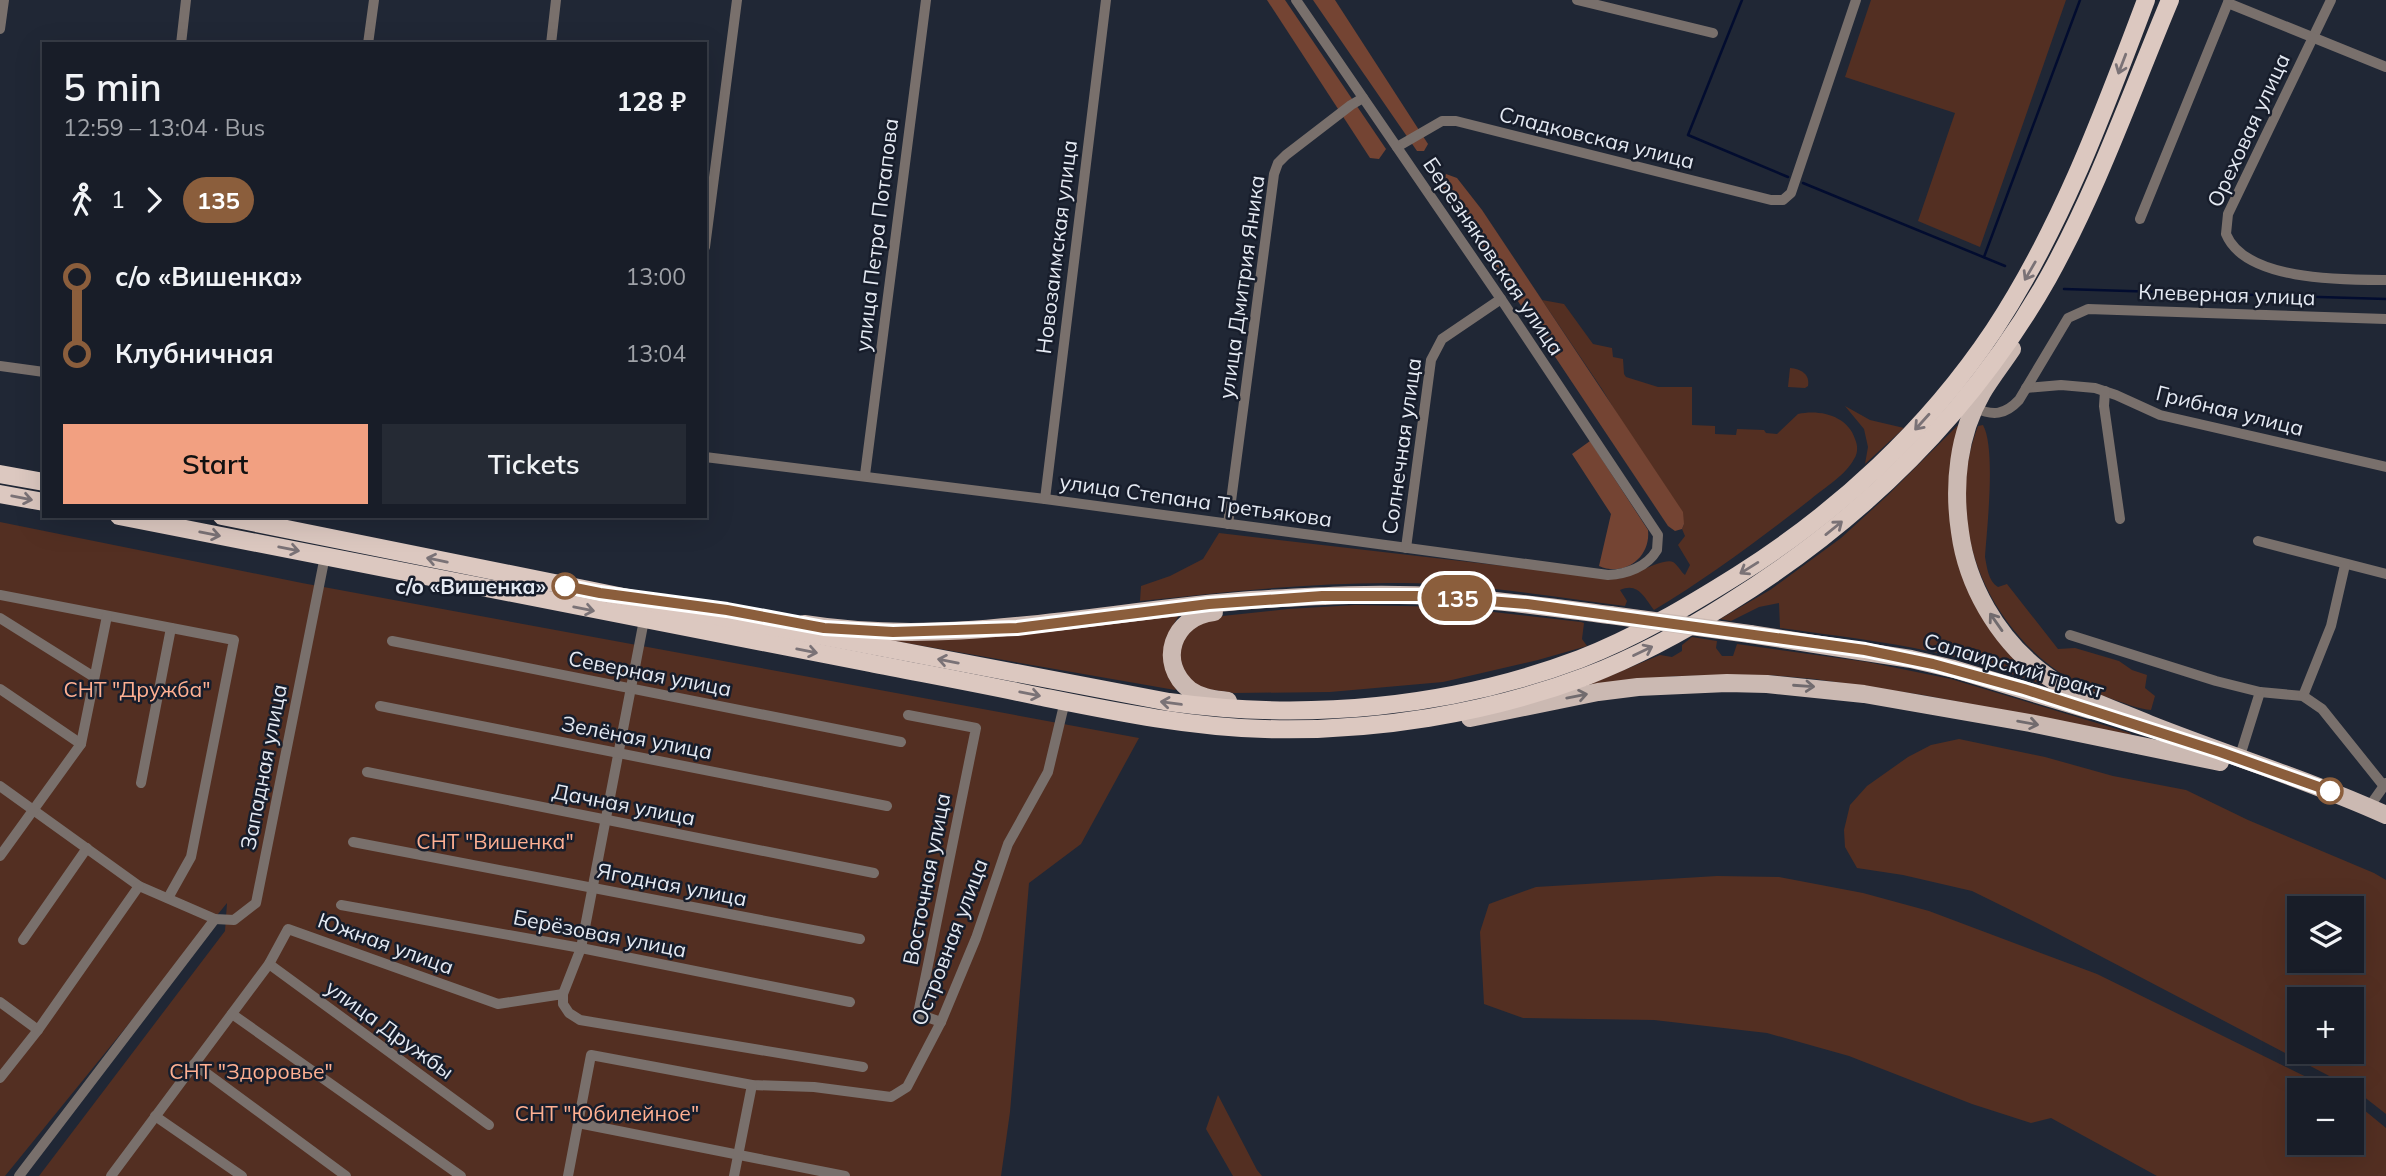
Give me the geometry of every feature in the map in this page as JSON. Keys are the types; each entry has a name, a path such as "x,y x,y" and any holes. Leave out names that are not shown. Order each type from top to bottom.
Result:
{"highway":[{"path":"232,518 1080,687 1209,708 1332,710 1415,701 1482,688 1580,659 1690,605 1758,563 1812,524 1901,444 1979,352 2029,273 2080,170 2146,0"},
{"path":"129,518 644,620 1198,724 1268,729 1332,728 1432,717 1503,702 1587,676 1655,645 1702,619 1768,578 1823,537 1915,455 1955,411 2008,341 2046,280 2107,152 2171,0"},
{"path":"0,474 42,482"},
{"path":"0,494 42,502"},
{"path":"253,542 257,523"}],"main road":[{"path":"2171,0 2136,102 2082,227 2032,320 1975,408 1964,437 1958,470 1959,523 1969,570 1985,606 2010,641 2032,664 2078,695 2378,811"},
{"path":"600,593 727,610 824,628 893,632 1005,629 1209,604 1322,596"},
{"path":"1322,596 1206,612 1196,616 1180,629 1173,642 1172,659 1178,677 1192,691 1206,697 1269,703 1332,702 1482,688"},
{"name":"Салаирский тракт","path":"1322,596 1445,597 1610,615 1865,650 1954,669 2220,752"},
{"path":"1268,729 1372,733 1434,725 1598,692 1638,687 1768,684 1864,694 2030,723 2206,758 2318,787"}],"street":[{"path":"0,29 4,0"},
{"path":"181,42 186,0"},
{"path":"368,42 373,0"},
{"path":"551,42 556,0"},
{"path":"707,232 737,0"},
{"name":"улица Петра Потапова","path":"865,475 926,0"},
{"name":"Новозаимская улица","path":"1045,499 1105,0"},
{"name":"Березняковская улица","path":"1296,0 1501,299 1658,535"},
{"path":"1577,0 1713,33"},
{"name":"Сладковская улица","path":"1397,147 1427,127 1442,121 1456,121 1772,200 1783,200 1791,193 1856,0"},
{"name":"Ореховая улица","path":"2331,0 2228,214 2226,233 2236,248 2259,265 2270,269 2325,279 2386,280"},
{"path":"2140,219 2228,2 2386,67"},
{"name":"улица Дмитрия Яника","path":"1228,523 1274,174 1278,163 1294,148 1351,104 1363,98"},
{"name":"Солнечная улица","path":"1406,548 1431,360 1442,339 1501,299"},
{"name":"Клеверная улица","path":"2026,388 2068,318 2088,309 2386,319"},
{"path":"0,366 42,372"},
{"name":"Грибная улица","path":"2026,388 2061,385 2105,391 2160,415 2386,467"},
{"path":"1975,408 1991,414 2006,412 2019,400 2026,388"},
{"path":"2105,391 2104,406 2120,520"},
{"name":"улица Степана Третьякова","path":"707,457 865,475 1615,575 1632,570 1653,557 1659,543 1658,535"},
{"path":"2258,541 2386,574"},
{"name":"Западная улица","path":"215,919 234,920 256,903 325,556"},
{"path":"2303,696 2331,626 2345,565"},
{"path":"0,595 234,640 191,857 168,898"},
{"path":"0,856 4,843 33,810 81,744 107,616"},
{"path":"0,618 94,677"},
{"path":"644,620 581,948 563,994 563,1004 569,1013 580,1020 863,1067"},
{"path":"141,783 171,628"},
{"path":"2070,635 2166,666 2260,692 2303,696 2322,709 2385,784 2378,811"},
{"name":"Северная улица","path":"392,641 901,742"},
{"path":"0,689 81,744"},
{"path":"2239,759 2260,692"},
{"name":"Островная улица","path":"578,1123 591,1055 752,1085 814,1087 891,1097 907,1087 941,1022 976,937 1008,844 1048,772 1065,701"},
{"name":"Зелёная улица","path":"380,706 887,806"},
{"name":"Восточная улица","path":"908,715 976,728 918,1014 941,1022"},
{"name":"Дачная улица","path":"367,772 874,873"},
{"path":"0,786 139,886 215,919 19,1176"},
{"name":"Ягодная улица","path":"353,842 860,939"},
{"path":"23,940 87,848"},
{"path":"0,1078 38,1030 139,886"},
{"name":"Берёзовая улица","path":"341,905 581,948 850,1002"},
{"name":"Южная улица","path":"113,1172 269,964 288,929 498,1004 563,994"},
{"name":"улица Дружбы","path":"269,964 489,1125"},
{"path":"0,1002 38,1030"},
{"path":"232,1014 461,1176"},
{"path":"194,1064 346,1176"},
{"path":"734,1176 752,1085"},
{"path":"155,1116 242,1176"},
{"path":"568,1176 578,1123 845,1176"},
{"path":"113,1172 127,1176"}],"green space":[{"path":"1871,0 2066,0 1980,247 1918,221 1955,113 1845,77"},
{"path":"1542,300 1564,304 1593,344 1612,348 1613,357 1623,359 1626,377 1658,387 1692,387 1692,425 1715,426 1715,434 1736,435 1737,429 1764,430 1766,433 1777,434 1798,414 1824,414 1840,420 1851,431 1857,444 1855,457 1841,476 1773,529 1654,610 1640,592 1632,588 1620,590 1627,601 1625,606 1486,588 1402,583 1303,586 1140,601 1141,586 1170,576 1203,559 1219,533 1617,579 1669,561 1675,563 1685,575 1690,565 1678,545 1685,536 1682,529 1684,524 1602,389"},
{"path":"1790,368 1804,373 1808,378 1808,386 1788,387"},
{"path":"1845,406 1870,420 1904,428 1865,464 1868,447 1864,429"},
{"path":"1960,423 1960,569 2051,687 1933,652 1780,628 1779,603 1759,607 1731,621 1720,619 1770,590 1841,538"},
{"path":"1983,425 1987,436 1990,469 1985,557 1992,581 1998,587 2007,584 2058,649 2075,648 2119,661 2132,670 2147,675 2145,688 2155,696 2151,710 2115,700 2075,683 2041,658 2012,627 1989,592 1973,553 1966,511 1967,469 1978,426"},
{"path":"0,522 302,583 1139,738 1081,844 1029,883 1010,1112 1001,1176 39,1176 225,931 227,903 5,1176 0,1176"},
{"path":"1355,605 1450,607 1581,622 1584,623 1582,639 1587,646 1443,682 1330,692 1234,693 1200,688 1185,676 1179,654 1187,631 1213,617"},
{"path":"1179,615 1166,638 1165,646 1177,688 1175,690 883,639"},
{"path":"1692,637 1717,641 1716,648 1722,656 1733,656 1737,644 1867,662 1951,679 2131,735 1923,695 1815,679 1770,675 1677,676 1588,685 1660,655 1672,657 1682,651 1682,645"},
{"path":"1959,739 2045,757 2113,776 2186,790 2386,880 2386,1114 2364,1097 2364,1078 2333,1078 2306,1064 2364,1064 2364,987 2287,987 2287,1054 1972,891 1903,875 1857,868 1845,847 1844,830 1850,805 1867,786 1908,757 1931,745"},
{"path":"1717,876 1779,877 1863,893 1929,911 2097,974 2309,1078 2287,1078 2287,1155 2364,1155 2364,1110 2386,1128 2386,1176 2157,1176 2051,1118 2031,1123 1972,1104 1849,1056 1767,1033 1654,1020 1523,1018 1484,1004 1480,932 1489,904 1536,887"},
{"path":"1218,1095 1262,1176 1233,1176 1206,1129"}],"shaded area":[{"path":"1267,0 1285,0 1386,149 1379,159 1370,158"},
{"path":"1313,0 1335,0 1428,144 1424,151 1417,151"},
{"path":"1446,174 1457,178 1482,210 1683,512 1682,529 1675,531 1668,526 1441,186"},
{"path":"1590,441 1648,530 1645,549 1634,563 1626,567 1608,569 1599,566 1611,514 1572,454"}],"waterway":[{"path":"1742,0 1688,135 1788,177"},
{"path":"1984,257 2080,0"},
{"path":"1803,183 2005,266"},
{"path":"2064,289 2386,299"}],"bus line":[{"name":"135","path":"565,586 727,610 824,628 893,632 959,632 1017,628 1209,604 1322,596 1428,596 1527,604 1865,650 1933,664 2024,689 2220,752 2330,791"}],"place":[{"name":"с/о «Вишенка»","path":"565,586"}],"park label":[{"name":"СНТ \"Дружба\"","path":"137,689"},
{"name":"СНТ \"Вишенка\"","path":"495,841"},
{"name":"СНТ \"Здоровье\"","path":"251,1071"},
{"name":"СНТ \"Юбилейное\"","path":"607,1113"}]}
